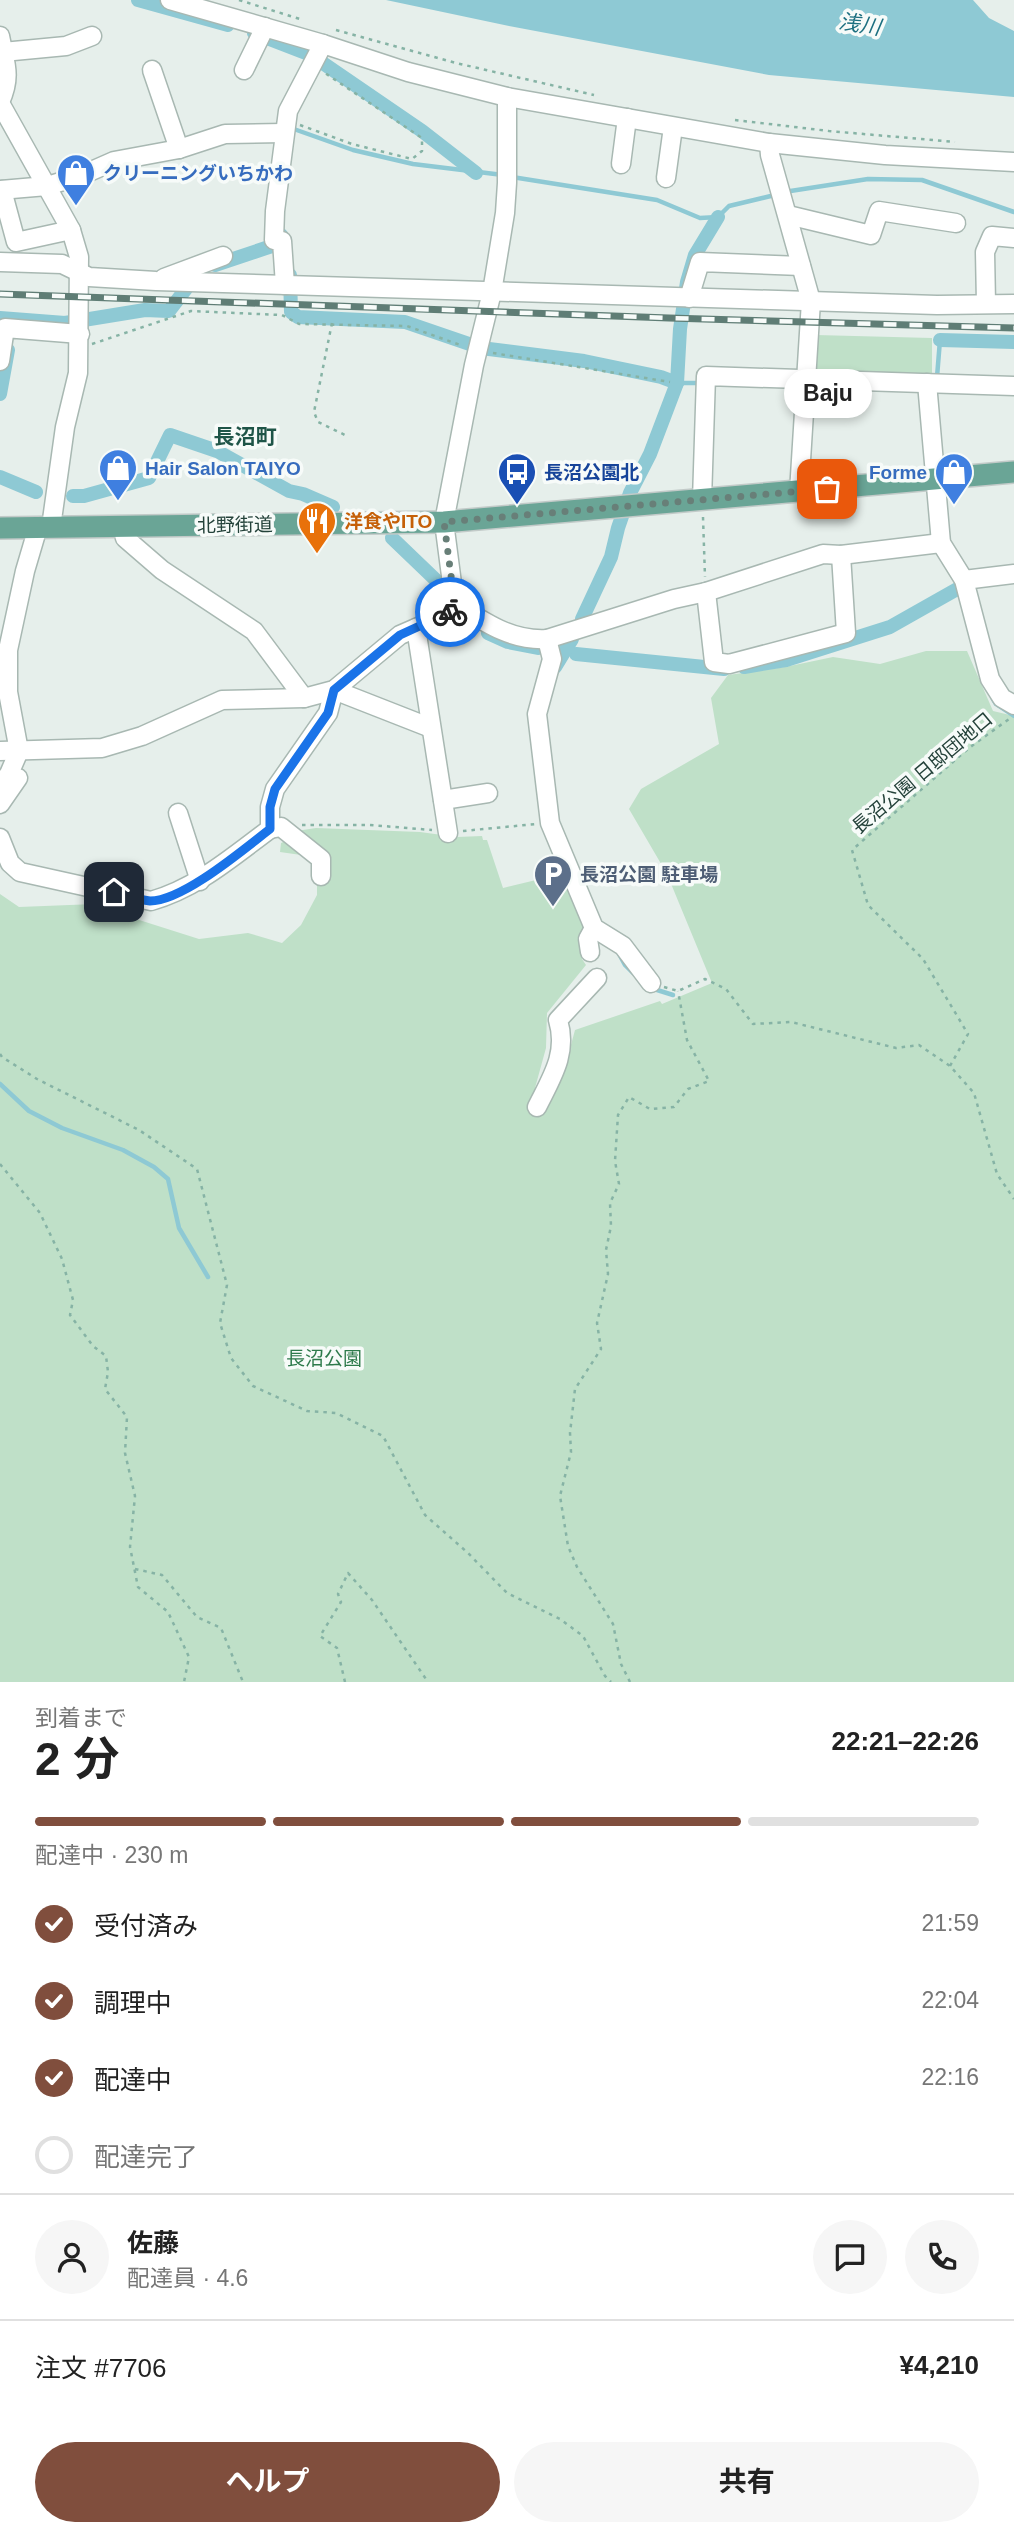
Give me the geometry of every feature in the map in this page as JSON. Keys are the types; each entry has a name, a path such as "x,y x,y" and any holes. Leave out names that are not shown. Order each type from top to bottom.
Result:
{"main road":[{"name":"北野街道","path":"22,528 444,522 1014,472"}],"street":[{"path":"170,0 265,27 328,37 408,72 507,97 769,143 885,155 1014,162"},
{"path":"244,70 265,27"},
{"path":"0,804 26,766 8,692 8,650 25,571 22,528 65,426 78,373 80,341 80,274 77,246 71,230 0,103 8,73 1,44 65,46 92,36"},
{"path":"285,285 282,241 274,240 285,127 288,111 328,37"},
{"path":"152,70 178,149"},
{"path":"453,611 444,522 477,351 492,292 508,183 507,97"},
{"path":"621,164 627,118"},
{"path":"71,230 16,242 1,190 47,186 80,176 114,160 178,149 225,134 285,127"},
{"path":"666,178 673,127"},
{"path":"769,143 770,155 811,301 800,492"},
{"path":"788,215 871,235 879,211 956,223"},
{"path":"986,303 985,252 992,236 1014,238"},
{"path":"156,281 223,256"},
{"path":"0,262 62,264 89,277 156,281 937,305 1014,304"},
{"path":"690,298 700,262 801,266"},
{"path":"0,361 5,328 80,341"},
{"path":"702,500 706,376 1014,386"},
{"path":"927,383 941,543 964,580 990,679 1002,698 1014,705"},
{"path":"122,526 125,538 162,570 254,631 304,698"},
{"path":"0,751 73,751 102,748 142,736 222,700 304,698 334,690 400,635 462,608 509,635 534,640 547,639 663,602 706,593 823,554 841,555 941,543"},
{"path":"706,593 714,662 729,664 846,633 841,555"},
{"path":"964,580 1014,574"},
{"path":"416,628 448,833"},
{"path":"547,639 552,659 537,714 550,822 574,886 594,928 623,946 651,983"},
{"path":"334,690 431,728"},
{"path":"321,876 321,859 276,828 270,807 275,789 328,713 334,690"},
{"path":"0,786 24,750"},
{"path":"443,800 488,793"},
{"path":"178,813 200,881"},
{"path":"0,838 10,863 20,872 151,901 200,881 276,828"},
{"path":"590,952 588,939 594,928"},
{"path":"537,1107 555,1071 563,1045 558,1020 597,978"}],"path":[{"path":"239,0 307,22"},
{"path":"328,37 598,96"},
{"path":"285,127 412,159 422,151 422,138 314,65"},
{"path":"732,119 829,131 962,142"},
{"path":"80,341 191,311 282,316 299,324 407,326 477,351 536,358 670,382"},
{"path":"332,323 314,412 318,422 345,435"},
{"path":"702,500 706,593"},
{"name":"長沼公園 日邸団地口","path":"950,1066 968,1034 923,959 868,905 852,850 970,748 1014,715"},
{"path":"276,828 307,824 360,825 422,828 448,833 550,822"},
{"path":"651,983 678,991 705,979 726,989 753,1024 791,1022 897,1048 919,1045 950,1066 974,1093 997,1174 1014,1199"},
{"path":"629,1682 621,1664 613,1624 577,1567 568,1546 560,1496 571,1452 570,1433 575,1389 601,1349 597,1323 608,1274 606,1250 611,1226 610,1203 619,1184 615,1161 618,1115 629,1097 650,1110 674,1107 688,1088 709,1081 687,1040 678,991"},
{"path":"0,1054 37,1079 139,1130 197,1169 228,1285 220,1323 231,1358 253,1386 307,1411 337,1413 383,1436 425,1515 468,1553 507,1593 560,1619 583,1636 611,1682"},
{"path":"0,1164 40,1213 62,1259 73,1300 70,1315 93,1346 106,1356 108,1372 105,1389 127,1416 125,1453 135,1496 131,1547 138,1587 168,1612 189,1657 184,1682"},
{"path":"135,1569 162,1576 197,1616 221,1628 243,1682"},
{"path":"345,1682 337,1648 320,1636 341,1602 338,1594 348,1573 372,1600 428,1682"}],"green space":[{"path":"816,335 932,338 932,376 815,373"},
{"name":"長沼公園","path":"926,651 967,651 993,711 1014,716 1014,1682 0,1682 0,894 19,907 95,904 199,939 248,933 282,943 301,925 317,895 317,868 301,855 280,852 281,843 296,836 290,832 316,828 420,832 457,837 482,836 483,840 487,840 503,888 561,874 589,930 583,937 582,959 586,965 547,1013 546,1048 535,1088 549,1104 575,1030 660,1001 662,1004 712,983 667,874 629,809 641,789 719,744 711,698 728,675 833,657 880,664"}],"water":[{"name":"浅川","path":"386,0 973,0 989,18 1014,31 1014,97 769,75"}],"waterway":[{"path":"138,0 228,25"},
{"path":"254,33 311,55 422,131 476,173"},
{"path":"291,128 353,150 413,164 503,175"},
{"path":"512,177 657,200 700,218 718,217 729,206 775,195"},
{"path":"784,192 868,179 922,180 1014,212"},
{"path":"582,619 611,557 630,493 650,454 677,383 680,329 687,282 695,255 718,217"},
{"path":"215,265 272,246 281,235"},
{"path":"290,275 291,312 298,317 405,322 481,348 584,361 661,377 677,383"},
{"path":"0,318 65,323 145,310 169,311 195,277"},
{"path":"937,377 940,340"},
{"path":"940,340 1014,342"},
{"path":"0,394 8,350"},
{"path":"677,383 701,383"},
{"path":"73,496 84,496 149,478 170,435 217,451 289,491 333,507"},
{"path":"0,477 36,492"},
{"path":"392,538 441,585 443,600"},
{"path":"744,667 786,660 890,627 959,588"},
{"path":"488,633 508,642 538,648"},
{"path":"555,667 572,639"},
{"path":"576,654 724,669"},
{"path":"993,699 1014,716"},
{"path":"618,952 633,973"},
{"path":"654,989 673,995"},
{"path":"0,1084 29,1111 62,1128 123,1150 154,1167 168,1179 179,1228 208,1277"}],"railway":[{"path":"0,294 1014,328"}],"way so far":[{"path":"450,612 453,611 453,591 444,522 827,489"}],"place":[{"name":"クリーニングいちかわ","path":"76,207"},
{"name":"Baju","path":"827,489"},
{"name":"Hair Salon TAIYO","path":"118,502"},
{"name":"長沼公園北","path":"517,506"},
{"name":"Forme","path":"954,506"},
{"name":"洋食やITO","path":"317,555"},
{"name":"長沼公園 駐車場","path":"553,908"}],"district":[{"name":"長沼町","path":"245,436"}],"route":[{"path":"114,892 151,901 167,896 200,881 270,829 270,807 275,789 328,713 334,690 400,635 450,612"}]}
